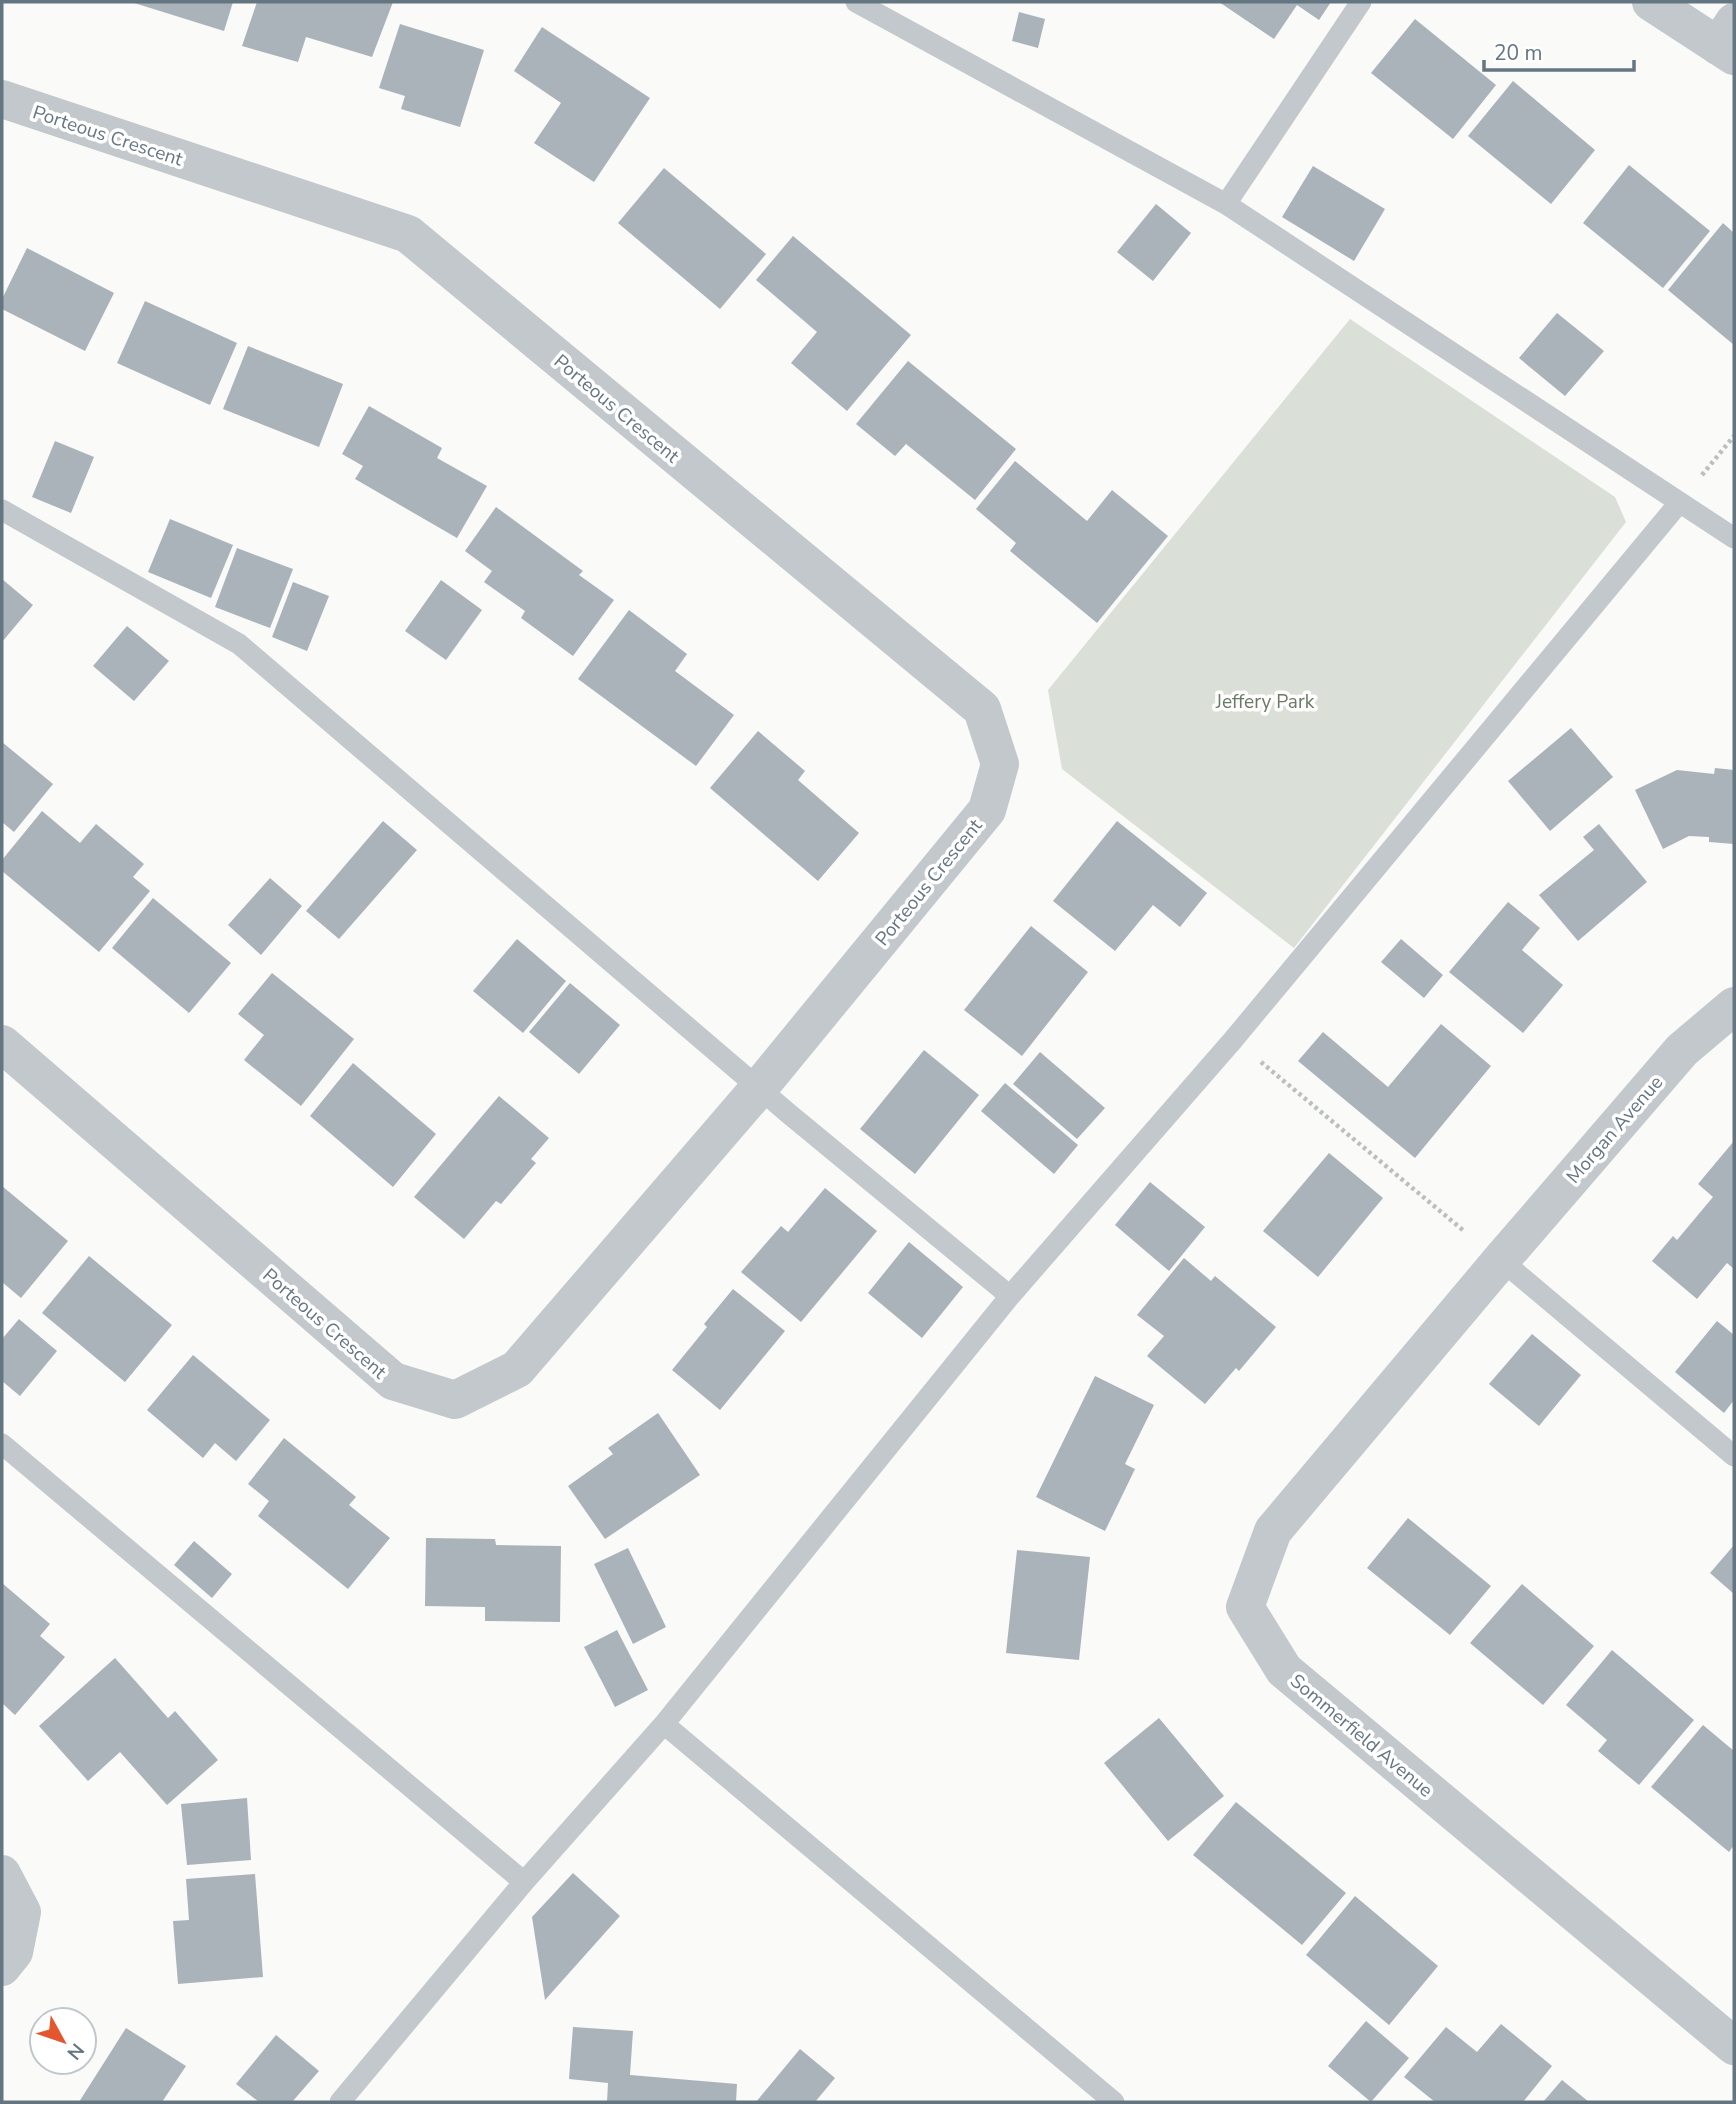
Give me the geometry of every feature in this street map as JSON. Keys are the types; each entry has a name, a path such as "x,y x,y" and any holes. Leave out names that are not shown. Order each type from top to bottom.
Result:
{"street":[{"path":"1651,2 1729,42"},
{"name":"Porteous Crescent","path":"2,99 408,234 982,709 1000,764 986,810 759,1088 517,1369 455,1400 393,1381 2,1044"},
{"name":"Morgan Avenue","path":"1501,1260 1682,1050 1734,1006"},
{"name":"Sommerfield Avenue","path":"1501,1260 1273,1531 1245,1608 1284,1670 1734,2046"},
{"path":"2,1874 22,1912 14,1952 2,1967"}],"lane":[{"path":"856,2 1226,204 1734,538"},
{"path":"1226,204 1361,2"},
{"path":"340,2102 524,1882 664,1724 1010,1296 1233,1040 1679,503"},
{"path":"2,510 239,644 759,1088 1010,1296"},
{"path":"1501,1260 1734,1456"},
{"path":"2,1444 524,1882"},
{"path":"664,1724 1114,2102"}],"path":[{"path":"1679,503 1734,436"},
{"path":"1233,1040 1464,1231"}],"green space":[{"name":"Jeffery Park","path":"1350,319 1615,497 1626,522 1294,948 1062,769 1048,690"}],"building":[{"path":"131,2 233,2 224,31"},
{"path":"257,2 393,2 372,57 306,37 298,62 242,46"},
{"path":"1219,2 1331,2 1319,20 1297,5 1274,39"},
{"path":"1019,12 1045,19 1038,48 1012,41"},
{"path":"1415,19 1496,85 1453,139 1371,73"},
{"path":"400,24 484,50 460,127 401,109 405,96 379,88"},
{"path":"542,27 650,98 594,182 534,143 561,103 514,71"},
{"path":"1513,81 1595,150 1551,204 1468,136"},
{"path":"1629,165 1710,231 1663,288 1583,223"},
{"path":"1313,166 1385,209 1354,261 1282,217"},
{"path":"664,168 766,254 720,309 618,223"},
{"path":"1156,204 1191,233 1153,281 1117,252"},
{"path":"1723,223 1734,233 1734,345 1668,290"},
{"path":"793,236 911,335 847,411 791,363 817,332 756,280"},
{"path":"27,248 114,293 85,351 2,309 2,299"},
{"path":"145,301 237,343 210,405 117,363"},
{"path":"1557,313 1604,351 1565,396 1519,358"},
{"path":"248,346 343,384 319,447 223,409"},
{"path":"908,361 1016,449 975,500 906,444 895,456 856,424"},
{"path":"369,406 442,448 437,458 487,486 457,538 355,479 363,466 342,454"},
{"path":"55,441 94,457 71,513 32,497"},
{"path":"1015,461 1087,521 1112,490 1168,536 1097,623 1010,551 1016,543 976,509"},
{"path":"496,507 583,571 579,575 614,600 573,656 521,618 525,611 484,582 492,571 465,551"},
{"path":"170,519 233,545 211,598 148,572"},
{"path":"237,548 293,569 270,628 215,607"},
{"path":"2,579 33,605 2,642"},
{"path":"441,580 482,610 446,660 405,631"},
{"path":"293,582 329,596 307,651 272,637"},
{"path":"629,610 687,654 675,671 734,715 696,766 578,679"},
{"path":"127,626 169,661 134,701 93,666"},
{"path":"1571,728 1613,777 1550,831 1508,781"},
{"path":"758,731 805,771 798,780 859,833 818,881 710,788"},
{"path":"2,742 53,784 14,832 2,822"},
{"path":"1715,768 1734,770 1734,844 1709,842 1709,837 1689,836 1663,849 1635,790 1677,770 1714,774"},
{"path":"42,811 80,843 96,824 144,864 133,877 150,891 99,952 2,871 2,860"},
{"path":"383,821 417,850 339,939 306,911"},
{"path":"1117,821 1207,893 1180,927 1153,905 1115,951 1053,901"},
{"path":"1599,824 1647,882 1578,941 1539,895 1594,850 1583,837"},
{"path":"270,878 302,906 261,955 228,925"},
{"path":"153,898 231,963 189,1013 112,948"},
{"path":"1508,902 1540,928 1522,950 1563,985 1523,1033 1449,972"},
{"path":"1031,926 1088,972 1022,1056 964,1010"},
{"path":"517,939 566,981 523,1033 473,991"},
{"path":"1401,939 1443,975 1424,998 1381,962"},
{"path":"272,973 354,1039 301,1106 244,1060 264,1035 238,1014"},
{"path":"570,983 620,1025 579,1074 529,1032"},
{"path":"1441,1024 1491,1066 1415,1158 1298,1061 1323,1032 1388,1087"},
{"path":"924,1050 979,1095 915,1174 860,1129"},
{"path":"1040,1052 1105,1108 1077,1139 1013,1084"},
{"path":"353,1063 436,1134 393,1187 310,1116"},
{"path":"1005,1083 1078,1145 1054,1174 981,1111"},
{"path":"499,1096 549,1138 531,1159 536,1163 501,1204 496,1201 464,1239 414,1197"},
{"path":"1734,1141 1734,1269 1727,1263 1697,1299 1652,1261 1673,1236 1677,1240 1713,1197 1698,1184"},
{"path":"1329,1153 1383,1198 1318,1277 1263,1231"},
{"path":"1150,1182 1205,1227 1169,1271 1115,1225"},
{"path":"2,1186 68,1241 21,1298 2,1282"},
{"path":"825,1188 877,1231 801,1322 741,1272 781,1226 788,1232"},
{"path":"909,1242 963,1287 922,1338 868,1293"},
{"path":"89,1256 172,1325 125,1382 42,1313"},
{"path":"1184,1258 1211,1281 1215,1276 1276,1327 1239,1371 1236,1368 1205,1404 1147,1356 1164,1336 1137,1315"},
{"path":"733,1289 785,1331 720,1410 672,1370 707,1327 704,1324"},
{"path":"19,1319 57,1351 20,1396 2,1381 2,1339"},
{"path":"1717,1321 1734,1335 1734,1400 1724,1413 1675,1372"},
{"path":"1532,1334 1581,1375 1539,1426 1489,1384"},
{"path":"193,1355 270,1420 236,1461 215,1443 203,1458 147,1410"},
{"path":"1095,1376 1154,1405 1125,1464 1135,1469 1105,1531 1036,1497"},
{"path":"658,1413 700,1475 605,1539 568,1486 613,1454 608,1448"},
{"path":"284,1438 356,1497 349,1505 390,1538 348,1589 258,1516 269,1501 248,1484"},
{"path":"1408,1518 1491,1586 1450,1635 1367,1568"},
{"path":"426,1538 495,1539 496,1545 561,1546 560,1622 485,1621 485,1607 425,1606"},
{"path":"194,1541 232,1574 212,1598 174,1565"},
{"path":"1734,1545 1734,1594 1710,1573"},
{"path":"628,1548 666,1627 633,1644 594,1564"},
{"path":"1017,1550 1090,1557 1079,1660 1006,1653"},
{"path":"2,1583 50,1624 40,1636 65,1657 15,1715 2,1703"},
{"path":"1522,1584 1594,1646 1543,1705 1470,1643"},
{"path":"617,1630 648,1690 615,1707 584,1647"},
{"path":"1612,1650 1694,1720 1639,1785 1598,1751 1607,1740 1566,1705"},
{"path":"115,1658 168,1718 175,1711 218,1760 167,1805 120,1752 88,1781 39,1726"},
{"path":"1159,1718 1224,1796 1168,1841 1104,1763"},
{"path":"1703,1725 1734,1751 1734,1845 1729,1852 1651,1787"},
{"path":"247,1798 251,1860 187,1865 181,1804"},
{"path":"1236,1802 1346,1893 1302,1945 1193,1855"},
{"path":"573,1873 620,1916 545,2000 532,1917"},
{"path":"255,1874 263,1977 178,1984 173,1921 189,1920 186,1879"},
{"path":"1355,1896 1438,1966 1389,2025 1306,1955"},
{"path":"1366,2021 1409,2058 1371,2102 1328,2066"},
{"path":"1501,2024 1552,2066 1523,2102 1435,2102 1404,2077 1446,2027 1477,2052"},
{"path":"573,2027 633,2031 630,2075 737,2084 736,2102 607,2102 608,2083 569,2079"},
{"path":"126,2028 186,2066 162,2102 79,2102"},
{"path":"276,2035 319,2071 292,2102 259,2102 236,2084"},
{"path":"800,2049 835,2078 815,2102 756,2102"},
{"path":"1562,2080 1589,2102 1543,2102"}]}
